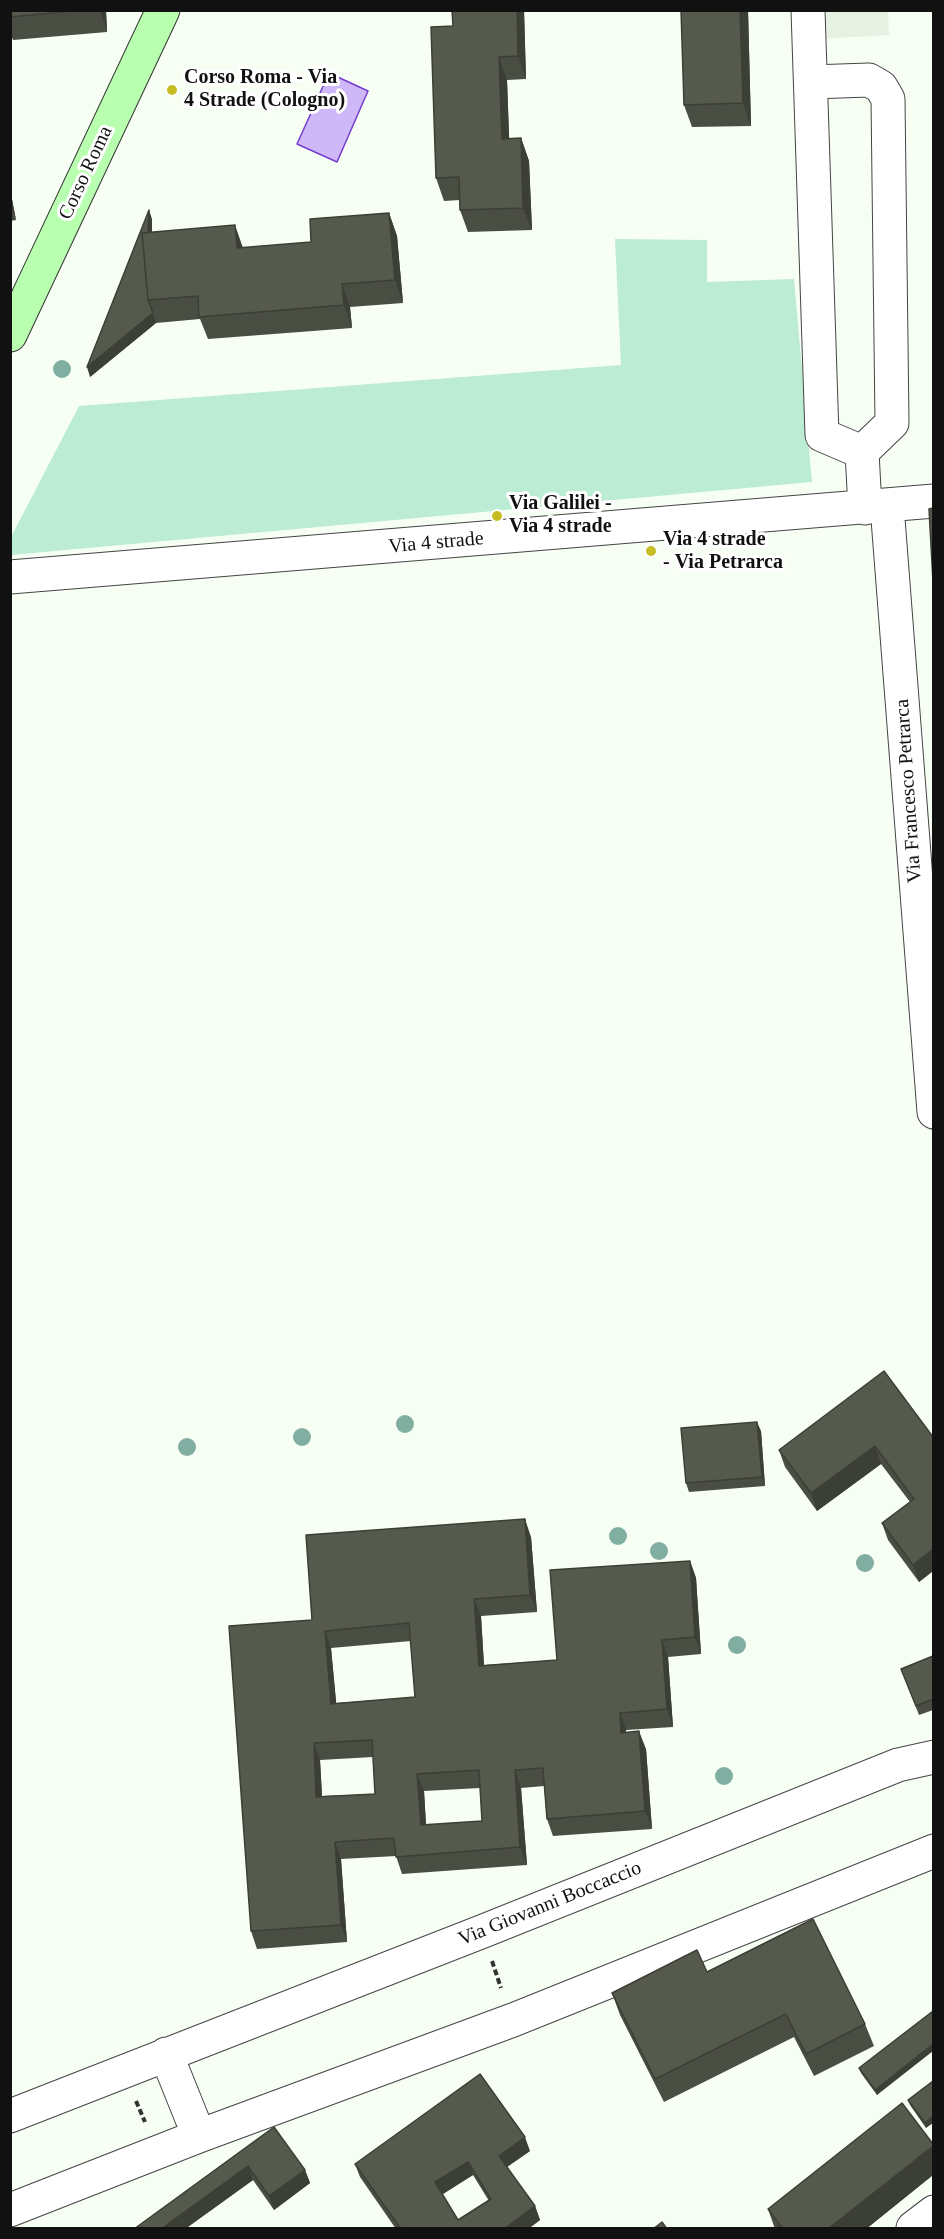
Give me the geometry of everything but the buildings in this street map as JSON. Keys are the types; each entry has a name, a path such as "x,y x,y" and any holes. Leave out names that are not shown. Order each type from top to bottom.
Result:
{"main road":[{"name":"Corso Roma","path":"10,335 163,10"}],"street":[{"path":"808,10 822,435 862,452 892,423 888,99 881,87 869,80 811,82"},
{"name":"Via Francesco Petrarca","path":"862,452 876,507 933,1112"},
{"name":"Via 4 strade","path":"10,577 933,501"},
{"name":"Via Giovanni Boccaccio","path":"10,2116 481,1932 898,1765 933,1757"},
{"path":"10,2210 200,2136 513,2020 933,1851"},
{"path":"166,2054 200,2136"},
{"path":"913,2229 933,2212"}],"path":[{"path":"481,1932 513,2020"},
{"path":"124,2071 158,2153"}],"green space":[{"path":"615,239 707,240 707,282 794,279 812,482 11,555 10,539 79,406 621,365"}],"shaded area":[{"path":"817,11 888,11 889,35 816,39"},
{"path":"329,73 368,91 337,162 297,144"}],"place":[{"name":"Corso Roma - Via 4 Strade (Cologno)","path":"172,90"},
{"name":"Via Galilei - Via 4 strade","path":"497,516"},
{"name":"Via 4 strade - Via Petrarca","path":"651,551"}]}
